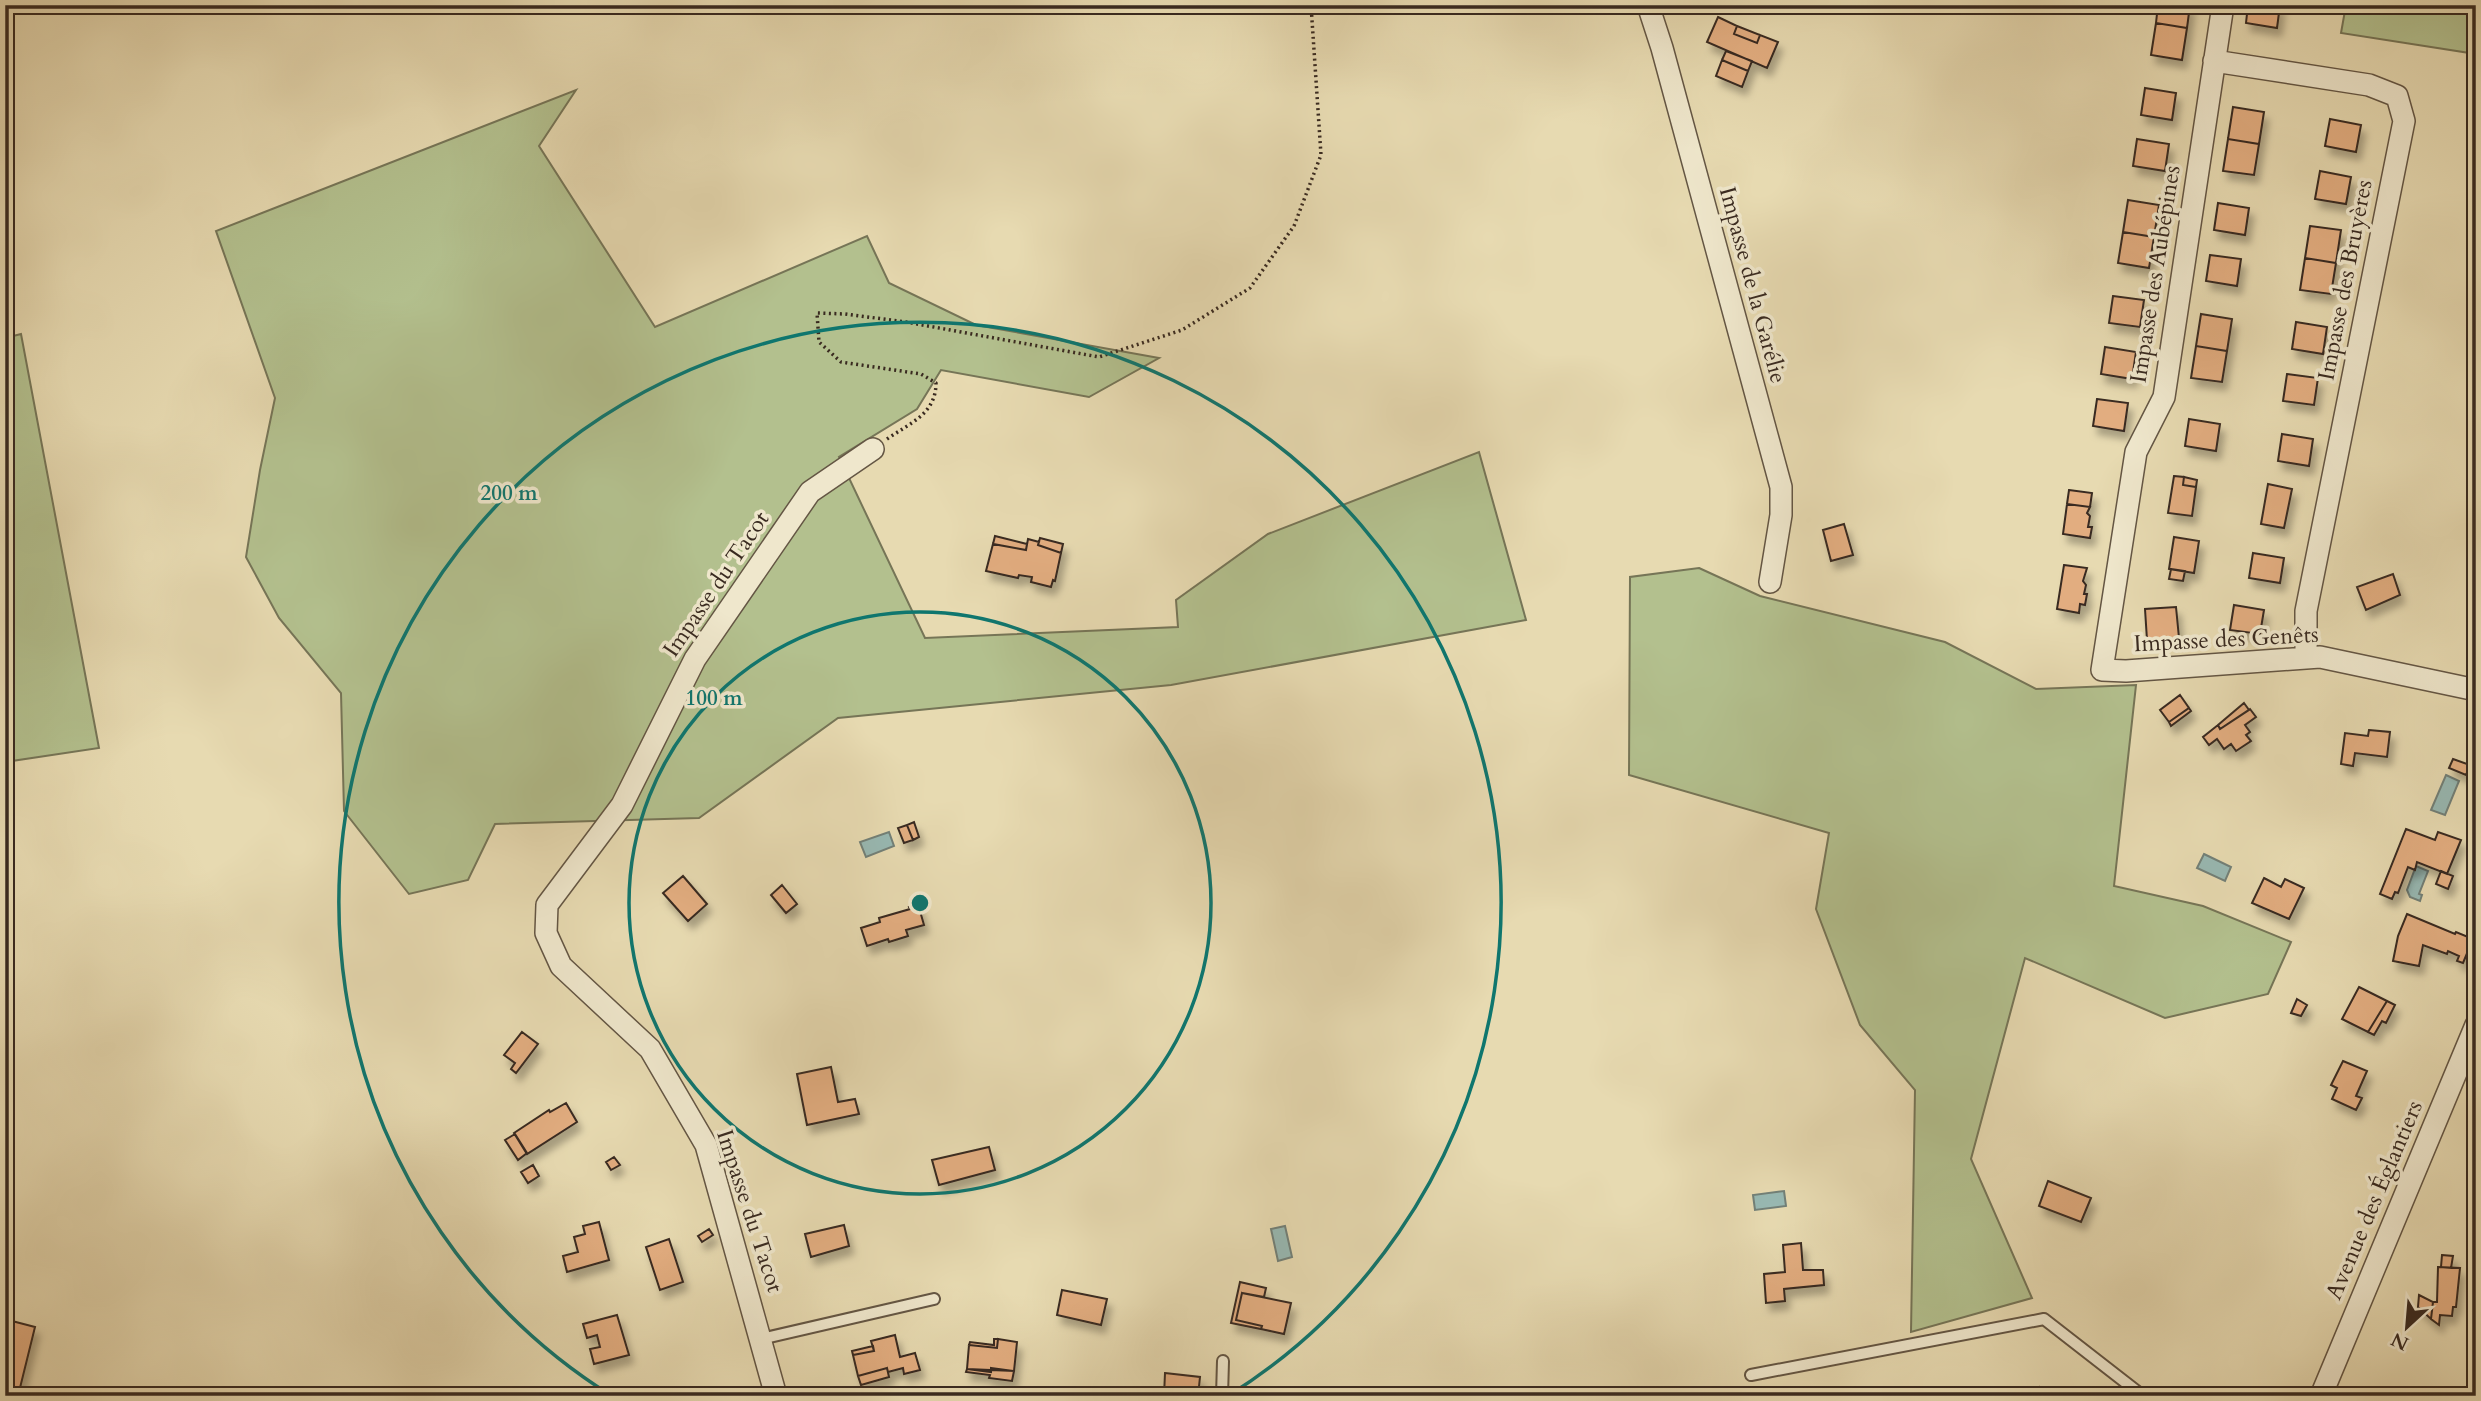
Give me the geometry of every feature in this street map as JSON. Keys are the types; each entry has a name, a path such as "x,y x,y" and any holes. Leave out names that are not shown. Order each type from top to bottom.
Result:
{"street":[{"name":"Impasse de la Garélie","path":"1647,5 1781,487 1782,514 1770,582"},
{"name":"Impasse des Aubépines","path":"2102,670 2136,452 2164,397 2223,5"},
{"name":"Impasse des Bruyères","path":"2214,61 2369,85 2397,96 2404,121 2306,611 2306,658"},
{"name":"Impasse du Tacot","path":"776,1396 706,1145 650,1049 561,966 546,933 547,905 622,805 695,659 810,492 873,449"},
{"name":"Impasse des Genêts","path":"2102,670 2126,671 2320,657 2476,690"},
{"name":"Avenue des Églantiers","path":"2321,1396 2476,1024"}],"lane":[{"path":"761,1339 934,1299"},
{"path":"1751,1375 2044,1319 2143,1396"},
{"path":"1222,1396 1223,1361"}],"path":[{"path":"873,449 930,409 936,395 936,383 921,374 841,362 819,342 817,313 906,322 1098,357 1182,330 1250,288 1294,226 1321,155 1311,5"}],"green space":[{"path":"2346,5 2476,5 2476,54 2341,33"},
{"path":"576,90 539,146 655,327 867,236 889,283 976,325 1159,358 1089,397 941,370 917,409 839,457 925,638 1178,627 1176,600 1268,534 1479,452 1526,620 1171,685 838,718 699,818 495,824 468,880 409,894 344,811 341,693 279,618 246,557 275,398 216,231"},
{"path":"21,334 99,748 5,762 5,338"},
{"path":"1699,568 1760,596 1945,642 2036,689 2136,685 2114,886 2203,906 2291,942 2268,994 2165,1018 2025,958 1971,1159 2032,1298 1911,1332 1915,1090 1860,1025 1816,909 1829,833 1629,775 1630,577"}],"water":[{"path":"2446,775 2459,781 2445,815 2431,810"},
{"path":"889,832 894,846 866,857 860,842"},
{"path":"2204,854 2231,867 2225,881 2197,868"},
{"path":"2416,866 2428,871 2419,894 2422,895 2420,901 2410,897 2407,890"},
{"path":"1784,1191 1786,1206 1755,1210 1753,1195"},
{"path":"1285,1226 1292,1257 1278,1261 1271,1229"}],"building":[{"path":"2158,5 2190,5 2187,28 2156,23"},
{"path":"2248,5 2280,5 2277,28 2246,23"},
{"path":"1718,17 1737,26 1734,34 1757,43 1760,35 1778,42 1767,68 1707,42"},
{"path":"2156,23 2187,28 2182,60 2151,55"},
{"path":"1737,26 1760,35 1757,43 1734,34"},
{"path":"1726,51 1752,61 1748,71 1722,60"},
{"path":"1722,60 1748,71 1742,87 1716,76"},
{"path":"2145,88 2176,93 2172,120 2141,115"},
{"path":"2233,107 2264,112 2259,144 2228,139"},
{"path":"2330,119 2361,125 2356,152 2325,146"},
{"path":"2137,139 2169,144 2165,171 2133,166"},
{"path":"2228,139 2259,144 2254,175 2223,171"},
{"path":"2320,171 2351,177 2346,204 2315,199"},
{"path":"2128,200 2159,205 2154,237 2123,232"},
{"path":"2218,203 2249,208 2245,235 2214,230"},
{"path":"2310,226 2341,230 2336,263 2305,258"},
{"path":"2123,232 2154,237 2149,268 2118,263"},
{"path":"2210,255 2241,259 2237,286 2206,281"},
{"path":"2305,258 2336,263 2331,294 2300,290"},
{"path":"2113,296 2144,300 2140,327 2109,323"},
{"path":"2201,314 2232,319 2227,351 2196,346"},
{"path":"2296,322 2327,327 2323,354 2292,349"},
{"path":"2196,346 2227,351 2222,382 2191,378"},
{"path":"2105,347 2136,352 2132,379 2101,374"},
{"path":"2287,374 2318,378 2314,405 2283,401"},
{"path":"2097,399 2128,403 2124,431 2093,426"},
{"path":"2189,419 2220,424 2216,451 2185,446"},
{"path":"2282,434 2313,439 2309,466 2278,461"},
{"path":"2174,476 2184,477 2183,485 2196,487 2192,516 2168,513"},
{"path":"2184,477 2197,480 2196,487 2183,485"},
{"path":"2268,484 2292,489 2284,528 2261,524"},
{"path":"2069,490 2092,493 2090,507 2067,504"},
{"path":"2067,504 2090,507 2087,513 2090,516 2088,527 2092,527 2090,538 2063,534"},
{"path":"1844,524 1853,555 1831,561 1823,530"},
{"path":"995,536 1027,544 1026,550 993,544"},
{"path":"2174,537 2199,541 2194,573 2169,569"},
{"path":"1040,538 1063,544 1061,553 1038,545"},
{"path":"1028,539 1061,553 1055,581 1053,580 1051,587 1031,582 1032,577 1019,575 1018,578 986,571 993,544 1026,550"},
{"path":"2253,553 2284,558 2280,583 2249,578"},
{"path":"2064,565 2087,568 2083,581 2086,585 2084,594 2087,594 2085,605 2080,604 2079,613 2057,609"},
{"path":"2171,569 2185,571 2183,581 2169,579"},
{"path":"2393,574 2400,595 2366,610 2357,587"},
{"path":"2234,605 2264,610 2260,634 2230,630"},
{"path":"2176,607 2179,638 2147,640 2145,609"},
{"path":"2180,695 2189,708 2169,722 2160,710"},
{"path":"2244,703 2249,710 2220,729 2218,725"},
{"path":"2189,708 2191,711 2171,726 2169,722"},
{"path":"2250,709 2256,717 2245,725 2250,732 2246,735 2251,741 2236,751 2231,744 2224,749 2217,739 2209,745 2203,737 2218,725 2220,729"},
{"path":"2369,730 2390,732 2387,757 2355,753 2353,766 2341,764 2345,733 2368,736"},
{"path":"2453,759 2470,765 2466,775 2449,768"},
{"path":"914,822 919,837 913,840 907,825"},
{"path":"907,825 913,840 904,843 898,828"},
{"path":"2406,829 2435,840 2438,832 2461,840 2447,874 2417,862 2415,870 2408,867 2398,893 2395,892 2392,899 2380,894"},
{"path":"2441,871 2453,876 2448,889 2436,884"},
{"path":"683,876 707,904 688,921 663,893"},
{"path":"2264,878 2281,887 2285,879 2304,888 2289,919 2252,903"},
{"path":"782,885 797,904 786,913 771,895"},
{"path":"918,904 924,925 906,930 908,936 867,946 861,928 880,922 879,918"},
{"path":"2407,914 2473,939 2463,963 2457,961 2459,956 2448,951 2447,954 2423,945 2419,966 2393,961 2398,936"},
{"path":"2359,987 2387,1001 2368,1032 2342,1019"},
{"path":"2297,999 2307,1005 2301,1016 2291,1013"},
{"path":"2387,1001 2395,1005 2386,1023 2382,1021 2374,1035 2368,1032"},
{"path":"522,1032 538,1044 516,1073 511,1069 515,1063 504,1055"},
{"path":"2343,1061 2367,1071 2356,1096 2362,1098 2356,1110 2332,1099 2337,1088 2331,1085"},
{"path":"831,1067 838,1102 855,1099 859,1114 807,1125 797,1074"},
{"path":"566,1103 577,1122 527,1154 514,1133 549,1110 550,1112"},
{"path":"515,1134 527,1153 518,1160 505,1140"},
{"path":"989,1147 995,1170 939,1185 932,1160"},
{"path":"614,1157 620,1165 611,1170 606,1162"},
{"path":"533,1165 539,1176 528,1183 521,1172"},
{"path":"2048,1181 2091,1198 2081,1222 2039,1206"},
{"path":"599,1222 609,1260 567,1272 563,1256 578,1252 574,1237 585,1234 583,1226"},
{"path":"844,1225 849,1246 811,1257 805,1234"},
{"path":"709,1229 713,1235 702,1242 698,1236"},
{"path":"669,1239 683,1282 660,1290 646,1247"},
{"path":"1801,1243 1803,1270 1823,1270 1824,1285 1784,1289 1785,1301 1766,1303 1764,1274 1785,1272 1783,1245"},
{"path":"2442,1255 2453,1256 2451,1268 2441,1267"},
{"path":"2438,1267 2460,1268 2456,1307 2453,1307 2452,1316 2440,1315 2439,1325 2431,1319 2433,1302 2437,1302"},
{"path":"1240,1282 1266,1288 1264,1297 1242,1293 1236,1320 1262,1326 1261,1329 1231,1323"},
{"path":"1062,1290 1107,1299 1101,1325 1057,1315"},
{"path":"1242,1293 1291,1303 1284,1334 1236,1320"},
{"path":"2419,1295 2433,1302 2431,1319 2418,1307"},
{"path":"617,1315 629,1355 594,1364 590,1349 600,1347 597,1335 587,1338 583,1324"},
{"path":"12,1321 35,1327 18,1396 5,1396 5,1345"},
{"path":"895,1335 900,1357 915,1353 920,1370 904,1374 903,1368 888,1372 887,1368 858,1376 853,1355 874,1351 871,1341"},
{"path":"994,1339 998,1339 997,1348 969,1345 970,1342 994,1345"},
{"path":"998,1339 1017,1342 1014,1371 967,1369 969,1345 997,1348"},
{"path":"873,1346 874,1351 853,1355 852,1351"},
{"path":"887,1368 889,1377 861,1385 858,1376"},
{"path":"991,1368 1014,1371 1012,1381 966,1372 967,1369 991,1372"},
{"path":"1165,1373 1200,1377 1198,1396 1164,1396"},
{"path":"2040,1387 2061,1396 2036,1396"},
{"path":"512,1388 513,1395 521,1393 521,1396 500,1396 501,1390"}]}
